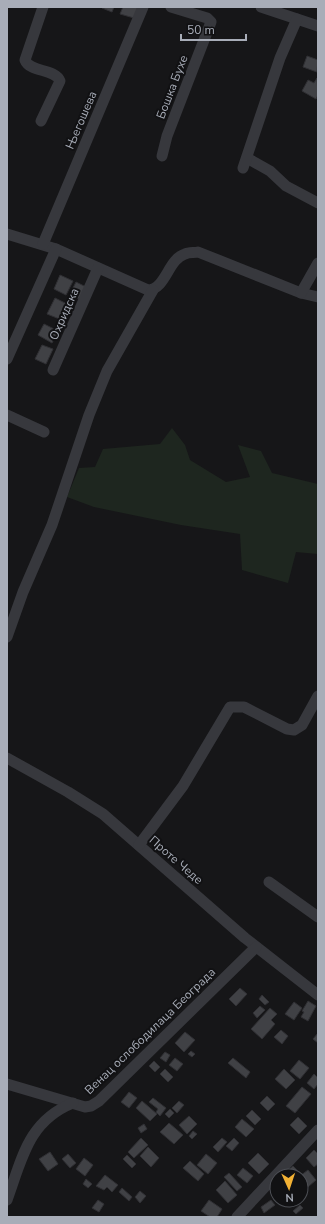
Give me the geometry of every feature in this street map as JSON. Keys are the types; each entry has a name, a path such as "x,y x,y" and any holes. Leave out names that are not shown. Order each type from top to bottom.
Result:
{"street":[{"path":"41,121 60,81 57,76 28,65 25,60 42,7"},
{"name":"Његошева","path":"43,244 144,7"},
{"name":"Бошка Бухе","path":"162,156 167,136 211,22 207,18 172,7"},
{"path":"261,7 318,26"},
{"path":"297,19 280,58 245,163 270,171 286,186 318,203"},
{"path":"7,234 43,244 142,288 153,290"},
{"path":"7,359 56,249"},
{"path":"7,637 23,592 52,525 89,415 107,371 153,290 160,284 177,258 185,254 198,252 301,293 318,297"},
{"path":"301,293 318,263"},
{"name":"Охридска","path":"52,370 98,268"},
{"path":"7,415 44,432"},
{"path":"139,845 183,786 230,708 244,707 287,729 294,730 302,725 318,696"},
{"name":"Проте Чеде","path":"7,758 68,792 103,814 256,946 318,995"},
{"path":"269,882 318,917"},
{"name":"Венац ослободилаца Београда","path":"7,1084 84,1107 91,1106 99,1101 256,946"},
{"path":"7,1200 32,1134 50,1115 73,1103"},
{"path":"236,1217 318,1130"}],"shaded area":[{"path":"172,428 185,445 190,460 226,482 250,477 238,445 261,451 272,473 318,484 318,554 296,552 288,583 242,570 240,534 181,525 94,507 67,497 79,468 95,467 103,449 160,444"}],"building":[{"path":"102,7 114,7 112,12"},
{"path":"123,7 138,7 134,18 120,14"},
{"path":"307,56 318,60 317,72 303,67"},
{"path":"317,78 318,95 316,99 302,91 308,80 314,83"},
{"path":"60,275 73,281 66,295 54,289"},
{"path":"76,282 86,287 79,299 70,294"},
{"path":"55,298 69,305 62,320 47,314"},
{"path":"44,324 58,331 52,343 38,335"},
{"path":"42,345 53,349 46,364 35,359"},
{"path":"240,988 247,994 236,1006 229,999"},
{"path":"262,995 269,1002 265,1005 259,999"},
{"path":"308,1001 316,1006 308,1021 301,1017 304,1012 302,1011"},
{"path":"294,1002 302,1008 294,1020 285,1014"},
{"path":"260,1006 265,1010 257,1018 253,1013"},
{"path":"270,1008 277,1014 271,1020 275,1024 262,1039 251,1029"},
{"path":"281,1030 288,1036 282,1044 274,1037"},
{"path":"185,1032 195,1040 184,1052 175,1043"},
{"path":"318,1033 318,1043 313,1039"},
{"path":"191,1051 195,1054 192,1057 188,1054"},
{"path":"165,1052 170,1055 166,1062 160,1058"},
{"path":"175,1058 183,1064 177,1071 169,1065"},
{"path":"233,1058 250,1072 246,1078 228,1063"},
{"path":"299,1060 309,1068 300,1079 290,1071"},
{"path":"154,1061 160,1067 155,1072 149,1066"},
{"path":"165,1069 173,1077 168,1082 160,1074"},
{"path":"284,1069 295,1080 286,1089 275,1079"},
{"path":"314,1074 318,1078 318,1084 314,1089 307,1083"},
{"path":"302,1087 311,1094 295,1113 286,1106"},
{"path":"129,1092 137,1098 129,1108 121,1102"},
{"path":"267,1096 275,1104 268,1111 260,1103"},
{"path":"153,1098 166,1108 160,1116 156,1112 158,1109 149,1102"},
{"path":"142,1101 157,1114 150,1121 136,1108"},
{"path":"179,1101 184,1105 177,1113 172,1108"},
{"path":"170,1109 174,1113 169,1118 165,1114"},
{"path":"252,1110 261,1119 255,1125 246,1116"},
{"path":"189,1116 197,1124 187,1134 179,1125"},
{"path":"298,1117 307,1126 299,1134 290,1125"},
{"path":"242,1119 254,1129 246,1137 235,1127"},
{"path":"169,1123 183,1135 174,1144 160,1132"},
{"path":"144,1124 147,1129 141,1133 138,1128"},
{"path":"193,1131 197,1134 192,1139 189,1136"},
{"path":"141,1138 148,1145 134,1158 128,1152"},
{"path":"222,1138 227,1142 218,1152 213,1147"},
{"path":"234,1138 239,1143 232,1151 226,1146"},
{"path":"148,1147 159,1158 151,1167 140,1156"},
{"path":"314,1150 318,1154 318,1164 314,1167 306,1158"},
{"path":"50,1152 58,1164 48,1171 39,1159"},
{"path":"258,1153 269,1164 259,1174 248,1163"},
{"path":"68,1154 76,1163 70,1168 62,1159"},
{"path":"206,1154 217,1163 208,1174 197,1165"},
{"path":"127,1155 136,1164 132,1168 123,1159"},
{"path":"84,1158 93,1165 85,1176 76,1169"},
{"path":"190,1161 204,1174 198,1181 183,1168"},
{"path":"243,1168 253,1176 247,1183 237,1175"},
{"path":"309,1171 316,1180 309,1186"},
{"path":"229,1173 242,1187 237,1191 224,1177"},
{"path":"105,1175 118,1185 112,1192 107,1187 104,1190 96,1186"},
{"path":"86,1179 92,1184 88,1188 83,1184"},
{"path":"225,1181 237,1195 228,1203 216,1190"},
{"path":"122,1188 132,1197 129,1201 119,1192"},
{"path":"140,1191 146,1196 140,1203 135,1197"},
{"path":"98,1200 104,1204 99,1212 92,1208"},
{"path":"209,1200 222,1209 217,1217 210,1217 201,1211"},
{"path":"269,1201 269,1208 271,1208 264,1213 261,1207"},
{"path":"296,1208 303,1208 296,1214 293,1211"}]}
